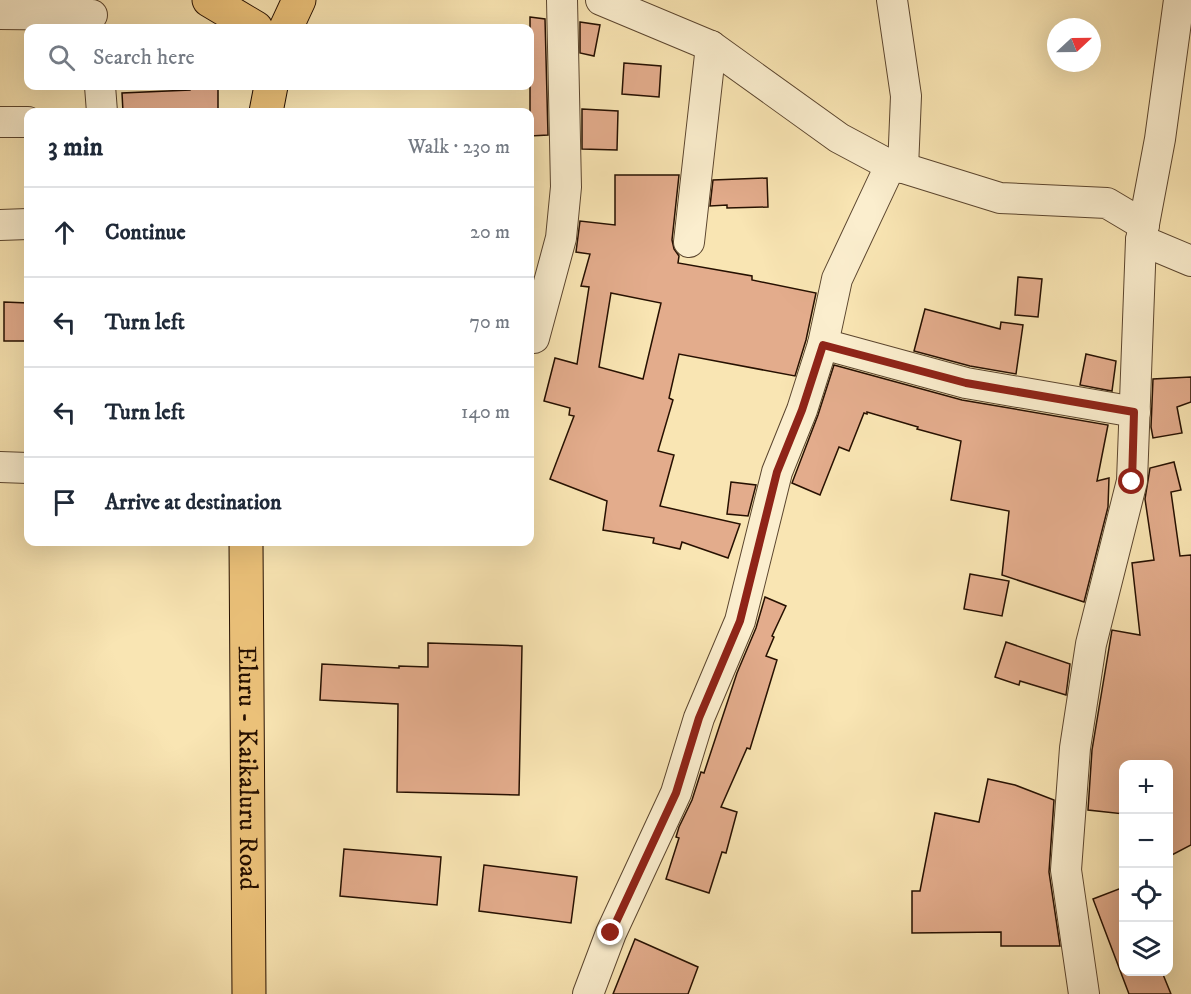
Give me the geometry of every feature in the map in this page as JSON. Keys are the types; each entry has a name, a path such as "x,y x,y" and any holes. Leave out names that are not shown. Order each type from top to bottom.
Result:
{"main road":[{"path":"209,0 249,24"},
{"path":"288,24 299,0"},
{"path":"267,108 270,90"},
{"name":"Eluru - Kaikaluru Road","path":"246,546 249,994"}],"street":[{"path":"534,338 561,238 566,187 562,0"},
{"path":"596,0 601,0 711,46 839,138 897,166 1000,198 1107,203 1142,233 1191,261"},
{"path":"588,994 611,933 676,793 699,718 740,621 777,472 802,410 823,345 837,279 897,166 906,96 892,0"},
{"path":"1084,994 1066,870 1075,747 1091,644 1132,482 1142,233 1160,139 1178,99 1179,0"},
{"path":"0,14 93,15"},
{"path":"689,242 711,46"},
{"path":"100,90 102,108"},
{"path":"0,122 24,122"},
{"path":"0,225 24,224"},
{"path":"823,345 966,383 1134,412"},
{"path":"0,467 24,468"}],"building":[{"path":"530,17 545,19 548,135 534,136 534,108 530,108 530,90 534,90 534,24 530,24"},
{"path":"580,22 600,25 594,56 580,53"},
{"path":"624,63 661,66 659,97 622,94"},
{"path":"218,90 218,108 123,108 122,93"},
{"path":"582,109 618,111 617,150 582,149"},
{"path":"615,175 679,175 672,240 679,256 678,263 752,276 752,280 816,293 806,340 795,376 679,354 669,398 673,400 658,451 674,455 660,506 740,524 728,558 682,542 680,549 653,543 654,538 603,530 607,501 550,479 574,416 569,415 570,408 544,401 555,358 577,364 589,287 581,286 590,254 576,252 580,221 615,225","holes":["611,293 661,303 643,379 599,367"]},
{"path":"767,178 768,207 710,206 713,180"},
{"path":"1018,277 1042,279 1038,317 1015,315"},
{"path":"4,302 24,303 24,341 4,341"},
{"path":"925,309 1000,329 1001,322 1023,325 1016,374 970,366 914,351"},
{"path":"1086,354 1116,361 1112,391 1080,385"},
{"path":"834,365 962,400 1108,425 1097,481 1109,478 1108,507 1084,602 1002,575 1009,511 951,500 961,441 867,412 867,414 864,413 849,451 839,447 820,495 792,483"},
{"path":"1191,377 1191,402 1177,407 1182,433 1153,438 1151,427 1153,379"},
{"path":"1174,462 1181,490 1171,492 1180,556 1191,555 1191,845 1173,854 1173,760 1119,760 1119,813 1088,810 1092,750 1112,630 1140,635 1132,563 1154,560 1145,499 1150,468"},
{"path":"731,482 756,485 748,516 727,514"},
{"path":"970,574 1009,581 1002,616 964,609"},
{"path":"765,597 786,606 772,636 774,637 766,656 777,660 750,749 747,748 721,807 737,812 726,853 722,852 709,893 666,879 679,838 676,837 679,827 692,800 701,772 704,773"},
{"path":"1006,642 1070,664 1066,695 1020,681 1019,685 995,677"},
{"path":"428,643 522,646 519,795 397,792 398,704 320,700 322,664 399,668 399,666 428,667"},
{"path":"988,779 1015,785 1054,800 1049,872 1060,946 1001,946 1001,932 912,933 912,891 920,891 935,813 979,822"},
{"path":"344,849 441,857 437,905 340,896"},
{"path":"484,865 577,877 571,923 479,911"},
{"path":"1119,889 1119,968 1093,899"},
{"path":"635,939 698,967 688,994 613,994"},
{"path":"1122,976 1164,976 1171,994 1129,994"}],"route":[{"path":"611,933 676,793 699,718 740,621 777,472 802,410 823,345 966,383 1134,412 1132,482"}]}
